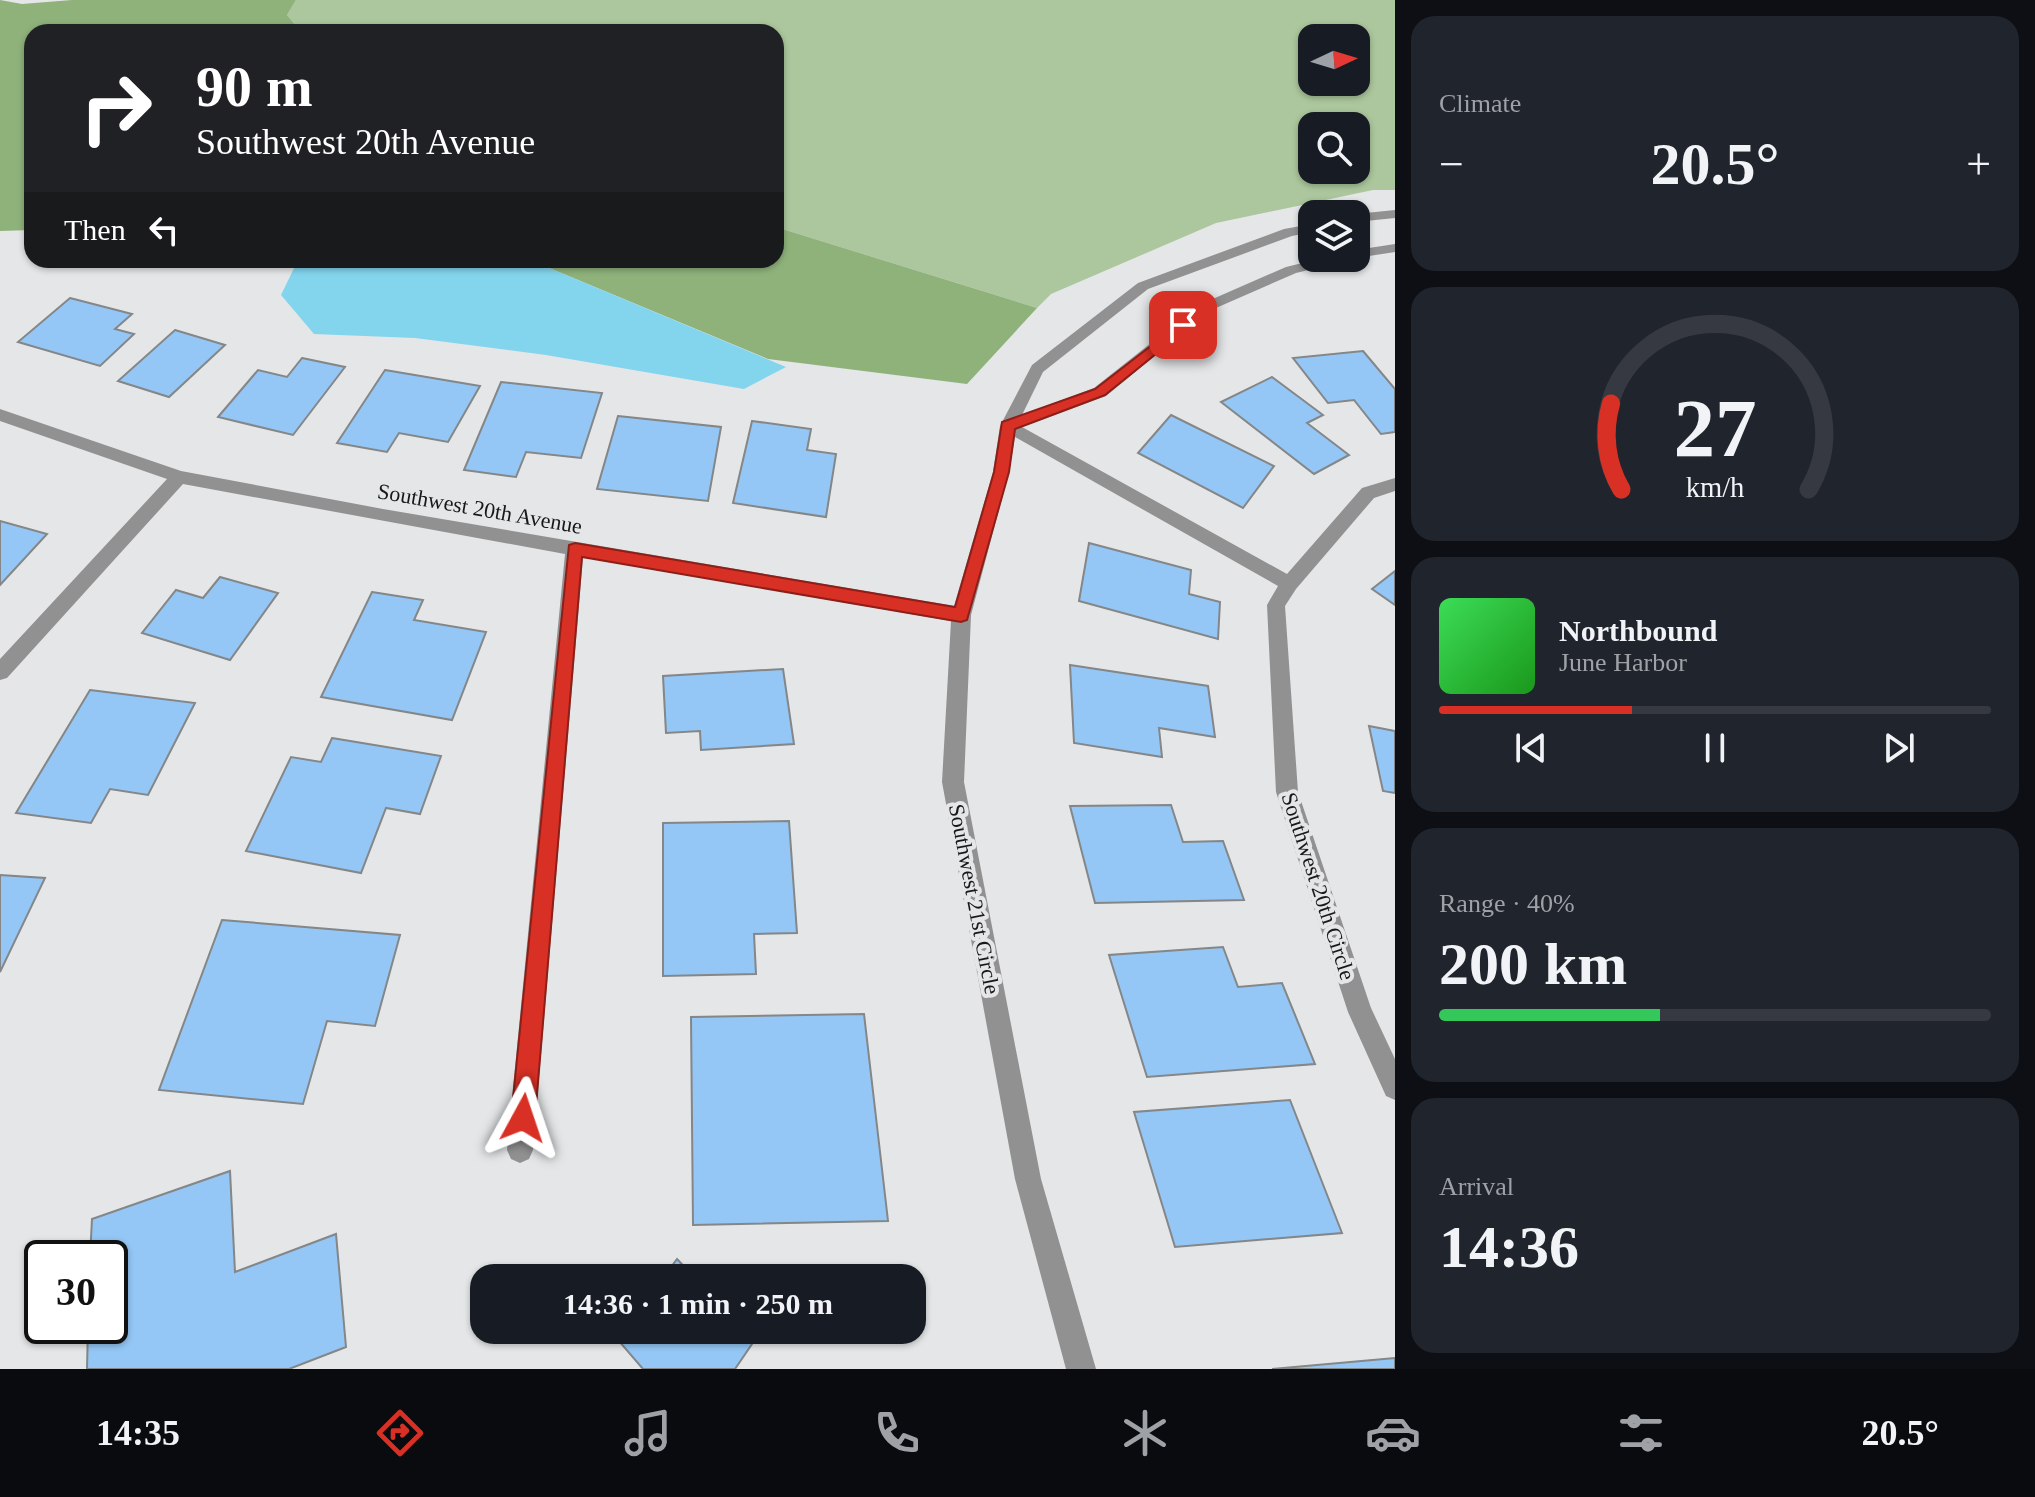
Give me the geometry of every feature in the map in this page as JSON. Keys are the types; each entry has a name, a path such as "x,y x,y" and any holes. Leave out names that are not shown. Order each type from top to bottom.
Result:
{"street":[{"path":"1370,217 1395,214"},
{"name":"Southwest 21st Circle","path":"1081,1369 1028,1179 953,782 961,615 1001,472 1008,426 1037,369 1143,286 1298,235"},
{"path":"1370,252 1395,248"},
{"path":"1008,426 1100,392 1204,308 1298,268"},
{"name":"Southwest 20th Avenue","path":"0,415 179,477 961,615"},
{"path":"1008,426 1289,584"},
{"path":"0,672 179,477"},
{"name":"Southwest 20th Circle","path":"1395,484 1368,493 1289,584 1276,605 1287,792 1360,1012 1395,1087"},
{"path":"520,1150 575,549"}],"green space":[{"path":"0,0 22,4 72,0 296,0 287,15 294,24 24,24 24,230 0,231"},
{"path":"296,0 1395,0 1395,190 1373,190 1325,200 1298,200 1298,206 1216,223 1051,294 1037,308 784,229 784,24 294,24 287,15"},
{"path":"784,229 1037,308 967,384 768,359 549,268 784,268"}],"water":[{"path":"294,268 549,268 786,367 744,389 546,355 415,338 314,334 281,295"}],"building":[{"path":"70,298 132,314 115,329 134,334 100,366 18,342"},
{"path":"175,330 225,345 169,397 118,381"},
{"path":"1363,351 1395,389 1395,432 1381,434 1354,400 1328,403 1293,358"},
{"path":"302,358 345,367 293,435 218,417 258,370 287,377"},
{"path":"385,370 480,386 448,442 399,433 387,452 337,443"},
{"path":"1272,377 1323,415 1307,423 1349,455 1314,474 1221,402"},
{"path":"501,382 602,393 581,458 526,452 516,477 464,470"},
{"path":"1171,415 1274,466 1243,508 1138,453"},
{"path":"618,416 721,427 708,501 597,489"},
{"path":"752,421 811,429 807,450 836,454 826,517 733,503"},
{"path":"0,521 47,534 0,585"},
{"path":"1089,543 1191,570 1189,594 1220,602 1218,639 1079,601"},
{"path":"1395,571 1395,605 1372,589"},
{"path":"220,577 278,593 230,660 142,633 176,590 203,598"},
{"path":"372,592 423,600 414,620 486,632 452,720 321,697"},
{"path":"1070,665 1208,686 1215,737 1159,728 1162,757 1074,743"},
{"path":"783,669 794,744 701,750 700,731 666,733 663,676"},
{"path":"90,690 195,703 148,795 110,789 91,823 16,813"},
{"path":"1369,726 1395,731 1395,793 1383,791"},
{"path":"332,738 441,756 420,814 386,808 361,873 246,851 291,757 321,762"},
{"path":"1171,805 1183,842 1223,841 1244,900 1095,903 1070,806"},
{"path":"789,821 797,933 754,934 756,974 663,976 663,823"},
{"path":"0,875 45,878 0,972"},
{"path":"222,920 400,935 375,1026 327,1021 303,1104 159,1090"},
{"path":"1223,947 1238,987 1282,983 1315,1064 1147,1077 1109,955"},
{"path":"864,1014 888,1221 693,1225 691,1017"},
{"path":"1290,1100 1342,1233 1175,1247 1134,1112"},
{"path":"230,1171 235,1272 336,1234 346,1347 289,1369 87,1369 88,1344 128,1344 128,1240 91,1240 92,1219"},
{"path":"621,1344 752,1344 735,1369 643,1369"},
{"path":"1395,1358 1395,1369 1272,1369"}],"route":[{"path":"523,1118 575,549 961,615 1001,472 1008,426 1100,392 1183,325"}]}
